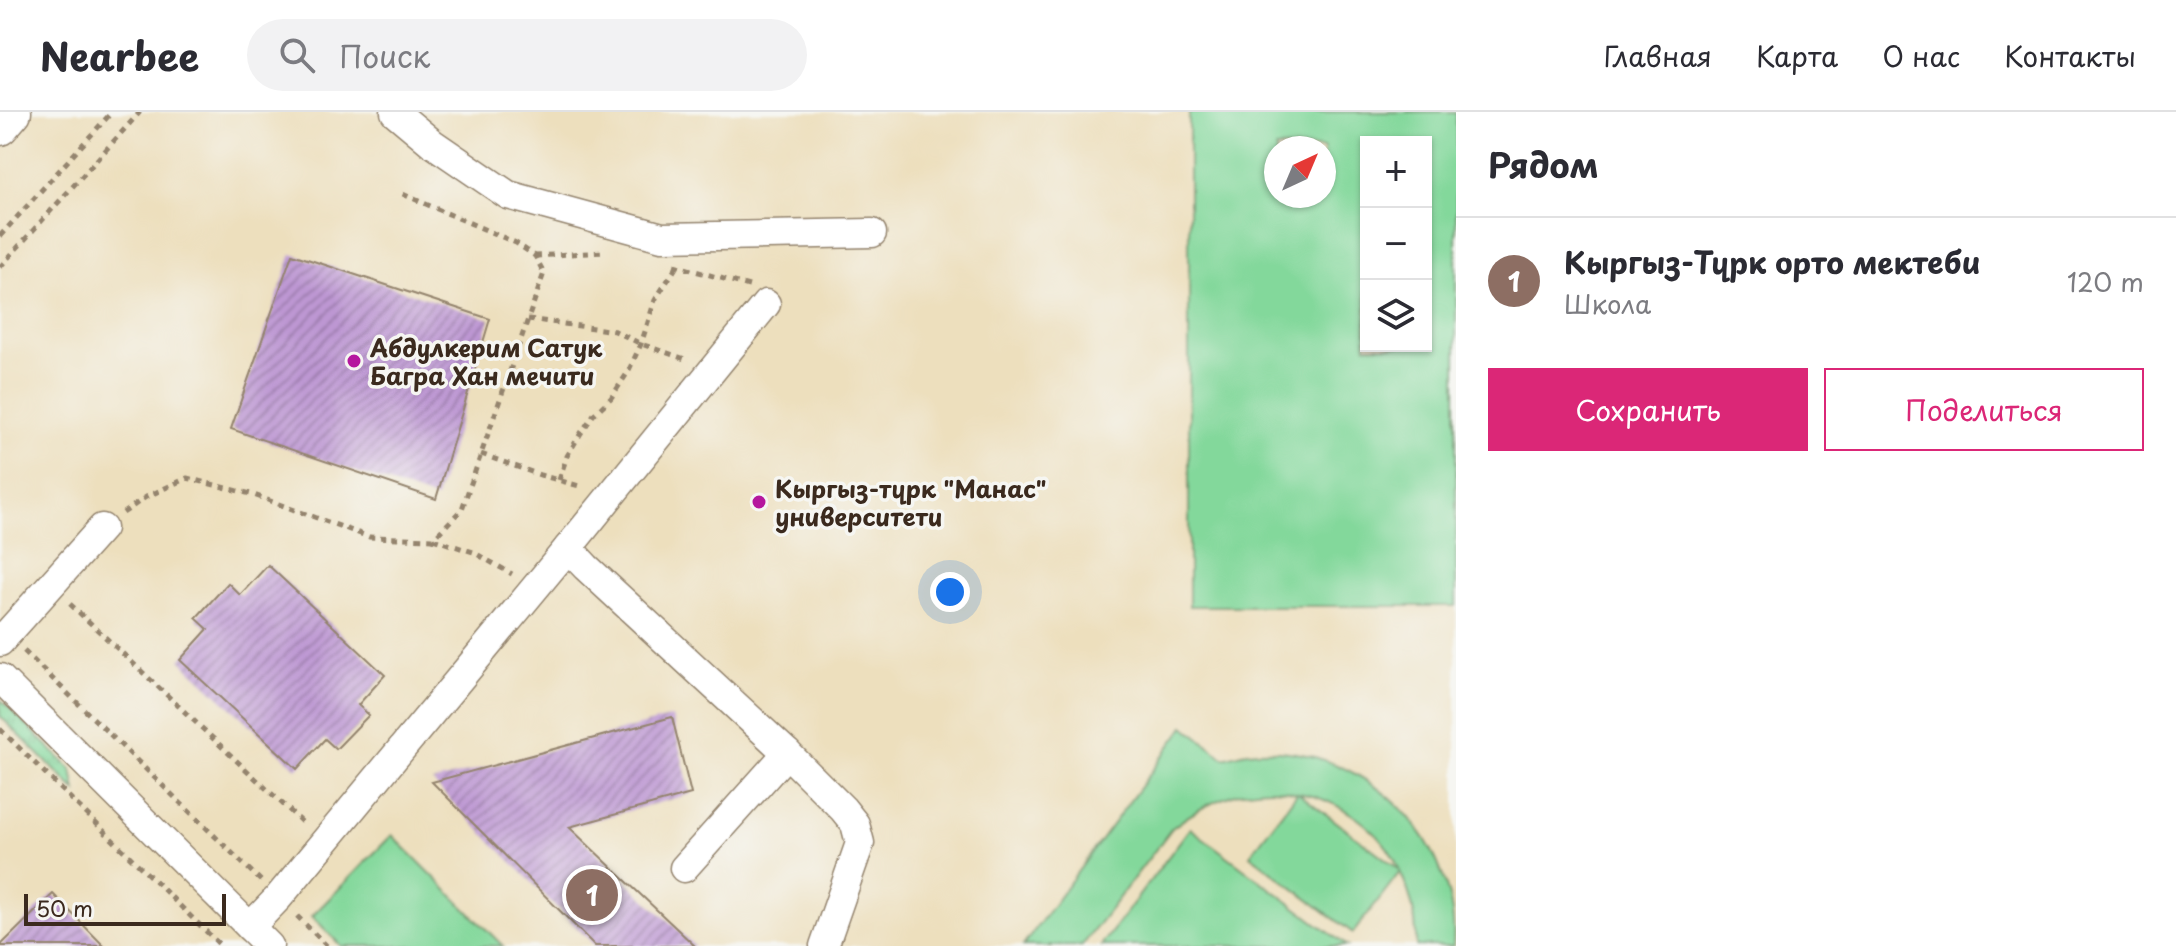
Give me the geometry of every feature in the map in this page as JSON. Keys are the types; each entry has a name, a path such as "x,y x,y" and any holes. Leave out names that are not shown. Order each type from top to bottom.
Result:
{"main road":[{"path":"0,127 13,112"}],"street":[{"path":"395,112 432,143 508,195 662,237 872,233"},
{"path":"0,678 259,936 278,898 766,304"},
{"path":"3,638 102,528"},
{"path":"568,548 787,753 855,824 860,843 824,946"},
{"path":"684,868 787,753"}],"path":[{"path":"0,236 112,112"},
{"path":"0,267 140,112"},
{"path":"398,192 516,243 535,256 544,273 462,509 433,539"},
{"path":"559,480 567,456 581,433 594,414 611,398 628,372 655,300 677,266"},
{"path":"528,319 615,331 641,344 690,361"},
{"path":"481,454 586,488"},
{"path":"102,528 146,497 187,478 251,494 369,537 433,539 473,552 515,576"},
{"path":"51,585 308,828"},
{"path":"3,638 327,946"},
{"path":"0,729 221,946"}],"green space":[{"path":"1189,112 1456,112 1456,606 1189,606"},
{"path":"0,699 72,770 76,791 0,716"},
{"path":"1185,726 1224,758 1248,752 1276,751 1303,755 1330,762 1378,789 1399,807 1432,851 1446,886 1453,921 1453,946 1416,946 1413,908 1400,872 1353,933 1250,855 1297,793 1264,789 1247,791 1215,802 1172,828 1082,946 1023,946","holes":["1298,793 1344,810 1371,830 1383,842 1399,869"]},
{"path":"1190,828 1347,946 1101,946"},
{"path":"392,835 503,946 341,946 312,916"}],"building":[{"path":"292,254 490,319 436,499 231,429"},
{"path":"268,565 385,675 358,705 369,715 336,749 325,739 297,769 180,660 208,629 196,618 228,583 240,595"},
{"path":"672,717 691,794 569,827 695,946 595,946 432,782"},
{"path":"53,894 104,946 0,946"}],"place":[{"name":"Абдулкерим Сатук Багра Хан мечити","path":"354,361"},
{"name":"Кыргыз-түрк \"Манас\" университети","path":"759,502"},
{"name":"Кыргыз-Түрк орто мектеби","path":"592,895"}]}
